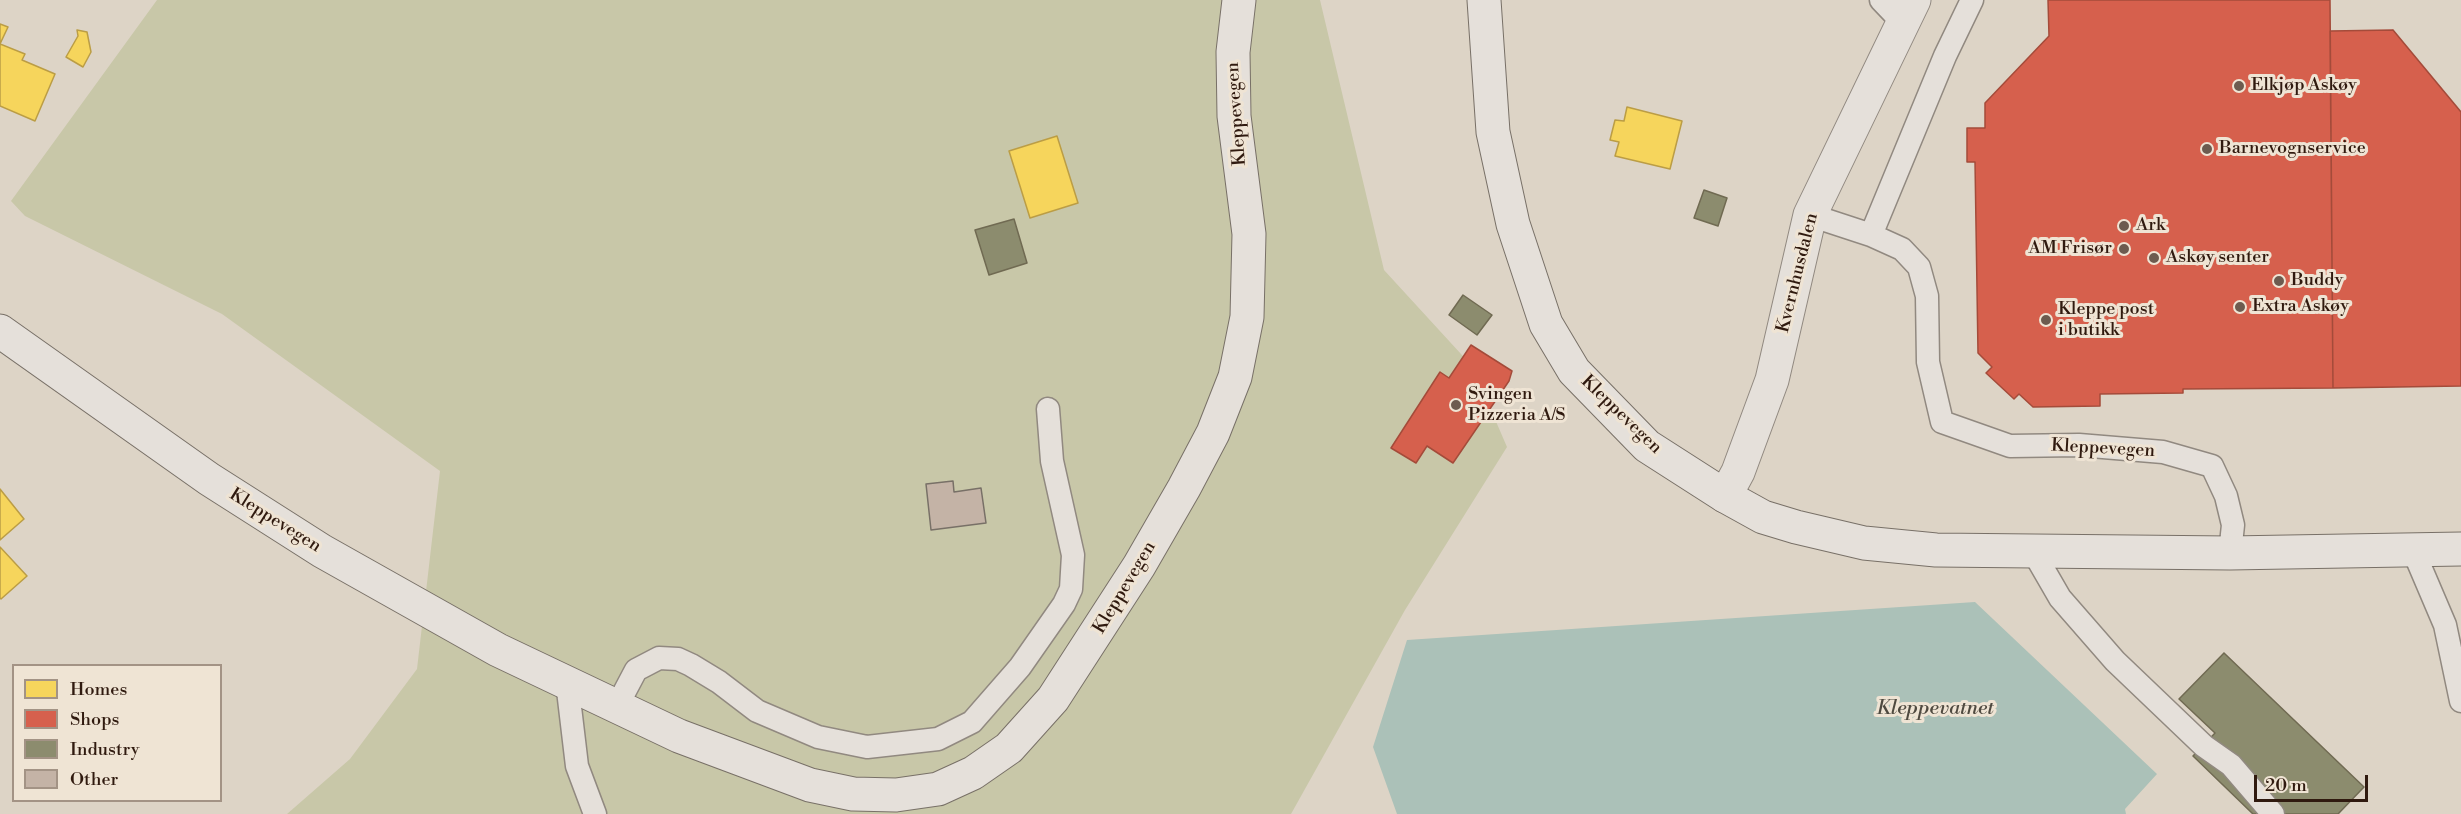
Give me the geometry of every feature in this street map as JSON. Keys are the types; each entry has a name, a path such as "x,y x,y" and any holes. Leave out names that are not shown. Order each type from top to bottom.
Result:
{"main road":[{"name":"Kleppevegen","path":"0,331 199,473 322,551 498,650 679,736 810,785 853,794 896,795 938,789 974,773 1010,748 1053,699 1139,566 1214,433 1235,377 1247,317 1249,234 1234,116 1233,52 1239,0"},
{"name":"Kleppevegen","path":"1484,0 1493,132 1513,224 1546,324 1574,371 1647,446 1725,496 1763,517 1864,543 1936,550 2034,553 2230,553 2461,549"},
{"name":"Kvernhusdalen","path":"1725,496 1742,464 1772,380 1810,215 1899,7"}],"lane":[{"path":"1871,235 1945,56 1972,0"},
{"name":"Kleppevegen","path":"1810,215 1871,235 1902,249 1919,267 1928,296 1928,362 1942,422 2010,446 2079,445 2163,452 2212,466 2226,496 2233,525 2230,553"},
{"path":"617,706 636,670 660,658 678,659 691,665 719,682 757,711 818,737 867,747 938,739 972,722 1020,667 1064,604 1071,589 1073,555 1052,460 1048,409"},
{"path":"2413,550 2445,625 2461,701"},
{"path":"2034,553 2060,598 2115,661 2204,746 2231,765 2273,814"},
{"path":"567,682 577,766 595,814"}],"green space":[{"path":"157,0 1320,0 1384,270 1472,366 1507,447 1405,610 1291,814 287,814 350,759 417,669 440,471 222,314 25,216 11,201"}],"water":[{"name":"Kleppevatnet","path":"1975,602 2157,774 2125,809 2126,814 1397,814 1373,747 1407,640"}],"building: Homes":[{"path":"0,24 8,27 0,44"},
{"path":"77,30 87,32 91,52 83,67 66,57 78,36"},
{"path":"0,44 25,54 22,60 55,74 35,121 0,106"},
{"path":"1627,107 1682,121 1670,169 1615,156 1619,142 1610,140 1615,120 1624,121"},
{"path":"1057,136 1078,203 1030,218 1009,151"},
{"path":"0,489 24,519 0,540"},
{"path":"0,547 27,576 1,599 0,598"}],"building: Shops":[{"name":"Askøy senter","path":"2048,0 2330,0 2333,388 2183,389 2183,393 2100,394 2100,406 2033,407 2019,394 2014,399 1986,373 1992,367 1978,353 1975,162 1967,162 1967,128 1985,128 1985,103 2049,36"},
{"path":"2393,30 2461,112 2461,386 2333,388 2330,31"},
{"name":"Svingen Pizzeria A/S","path":"1471,345 1512,371 1509,381 1453,463 1427,446 1416,463 1391,448 1440,372 1449,378"}],"building: Industry":[{"path":"1704,190 1727,198 1718,226 1694,218"},
{"path":"1014,219 1027,263 989,275 975,230"},
{"path":"1463,295 1492,315 1477,335 1449,315"},
{"path":"2224,653 2364,787 2338,814 2253,814 2193,756 2215,733 2179,699"}],"building: Other":[{"path":"953,481 954,492 981,488 986,523 931,530 926,484"}],"place":[{"name":"Elkjøp Askøy","path":"2239,86"},
{"name":"Barnevognservice","path":"2207,149"},
{"name":"Ark","path":"2124,226"},
{"name":"AM Frisør","path":"2124,249"},
{"name":"Askøy senter","path":"2154,258"},
{"name":"Buddy","path":"2279,281"},
{"name":"Extra Askøy","path":"2240,307"},
{"name":"Kleppe post i butikk","path":"2046,320"},
{"name":"Svingen Pizzeria A/S","path":"1456,405"}]}
